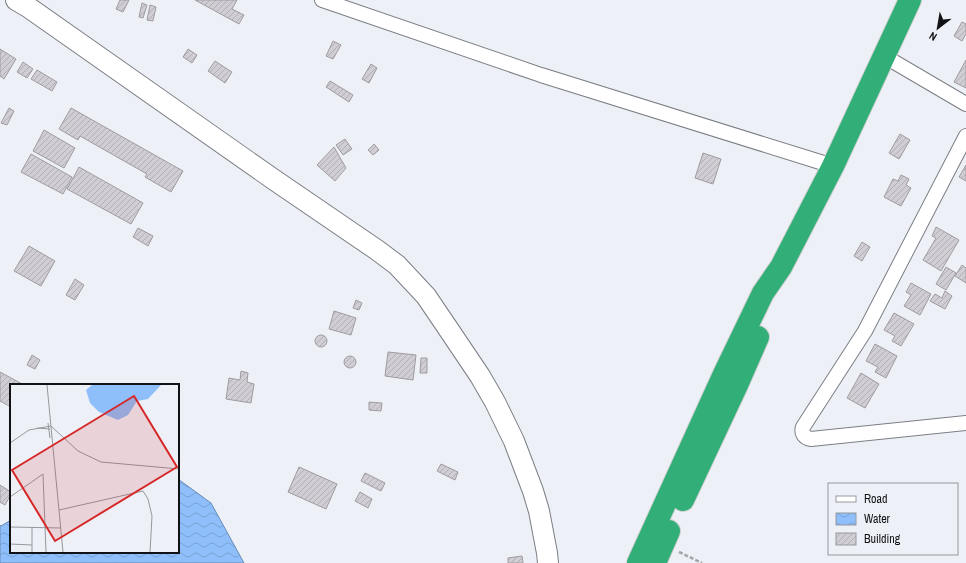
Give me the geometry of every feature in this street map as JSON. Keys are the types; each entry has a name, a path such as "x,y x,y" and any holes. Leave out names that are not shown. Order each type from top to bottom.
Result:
{"highway":[{"path":"638,563 724,374 763,293 781,267 833,166 910,0"},
{"path":"659,554 734,392 774,300 781,267"}],"street":[{"path":"16,0 377,250 397,266 411,280 426,296 447,326 496,402 514,441 540,511 548,563"},
{"path":"322,0 541,75 833,166"},
{"path":"884,56 966,104"},
{"path":"966,136 865,331 803,427 802,434 811,439 966,423"}],"path":[{"path":"659,554 702,563"}],"water":[{"path":"179,480 211,503 244,563 0,563 0,525 1,526 10,521 10,553 179,553"}],"building":[{"path":"120,0 129,0 123,12 116,9"},
{"path":"195,0 237,0 232,9 244,15 239,24"},
{"path":"142,3 147,5 143,18 139,17"},
{"path":"150,5 156,7 153,21 147,20"},
{"path":"962,22 966,24 966,34 962,41 954,36"},
{"path":"333,41 341,45 333,59 326,56"},
{"path":"0,49 16,59 4,79 0,76"},
{"path":"188,49 197,55 192,63 183,57"},
{"path":"966,60 966,88 954,82"},
{"path":"215,61 232,72 225,83 208,71"},
{"path":"23,62 33,69 27,78 17,72"},
{"path":"371,64 377,68 369,83 362,79"},
{"path":"37,70 57,82 52,91 31,79"},
{"path":"330,81 353,95 349,102 326,87"},
{"path":"9,108 14,111 7,125 1,123"},
{"path":"71,108 183,171 171,192 145,177 147,174 80,136 78,140 59,129"},
{"path":"44,130 75,148 64,168 33,151"},
{"path":"900,134 910,140 899,159 889,153"},
{"path":"345,139 352,149 343,155 336,145"},
{"path":"374,144 379,150 373,155 368,150"},
{"path":"334,147 346,168 335,181 317,165"},
{"path":"703,153 721,159 713,184 695,178"},
{"path":"31,154 72,177 63,194 21,172"},
{"path":"966,165 966,181 959,177"},
{"path":"79,167 143,203 131,224 67,189"},
{"path":"901,175 909,179 906,185 911,188 901,206 884,197 893,179 898,181"},
{"path":"936,227 959,240 941,271 923,260 936,238 932,236"},
{"path":"138,228 153,236 148,246 133,237"},
{"path":"862,242 870,247 862,261 854,256"},
{"path":"29,246 55,261 41,286 14,271"},
{"path":"962,265 966,268 966,283 955,276"},
{"path":"946,267 956,273 946,290 936,284"},
{"path":"75,279 84,285 75,300 66,295"},
{"path":"911,283 931,294 920,315 904,306 911,295 906,292"},
{"path":"945,291 952,296 945,309 930,301 935,294 942,298"},
{"path":"356,300 362,303 359,310 353,308"},
{"path":"334,311 356,318 351,335 329,329"},
{"path":"894,313 914,324 901,346 892,341 895,336 884,330"},
{"path":"319,335 323,335 327,341 323,347 319,347 315,343 315,339"},
{"path":"875,344 897,356 886,378 875,372 878,367 866,361"},
{"path":"388,352 416,355 413,380 385,376"},
{"path":"32,355 40,360 35,369 27,365"},
{"path":"348,356 352,356 356,362 352,368 348,368 344,364 344,360"},
{"path":"421,358 427,358 427,373 420,373"},
{"path":"241,371 248,373 247,382 254,384 251,403 226,399 229,378 240,380"},
{"path":"0,372 22,384 10,384 10,406 0,401"},
{"path":"861,373 879,384 865,408 847,398"},
{"path":"369,402 382,403 381,411 369,410"},
{"path":"441,464 458,472 455,480 437,471"},
{"path":"299,467 337,484 326,509 288,492"},
{"path":"365,473 385,483 381,491 361,481"},
{"path":"0,485 10,491 10,496 5,505 0,502"},
{"path":"360,492 372,499 368,508 355,501"},
{"path":"522,556 523,563 508,563 508,558"}]}
